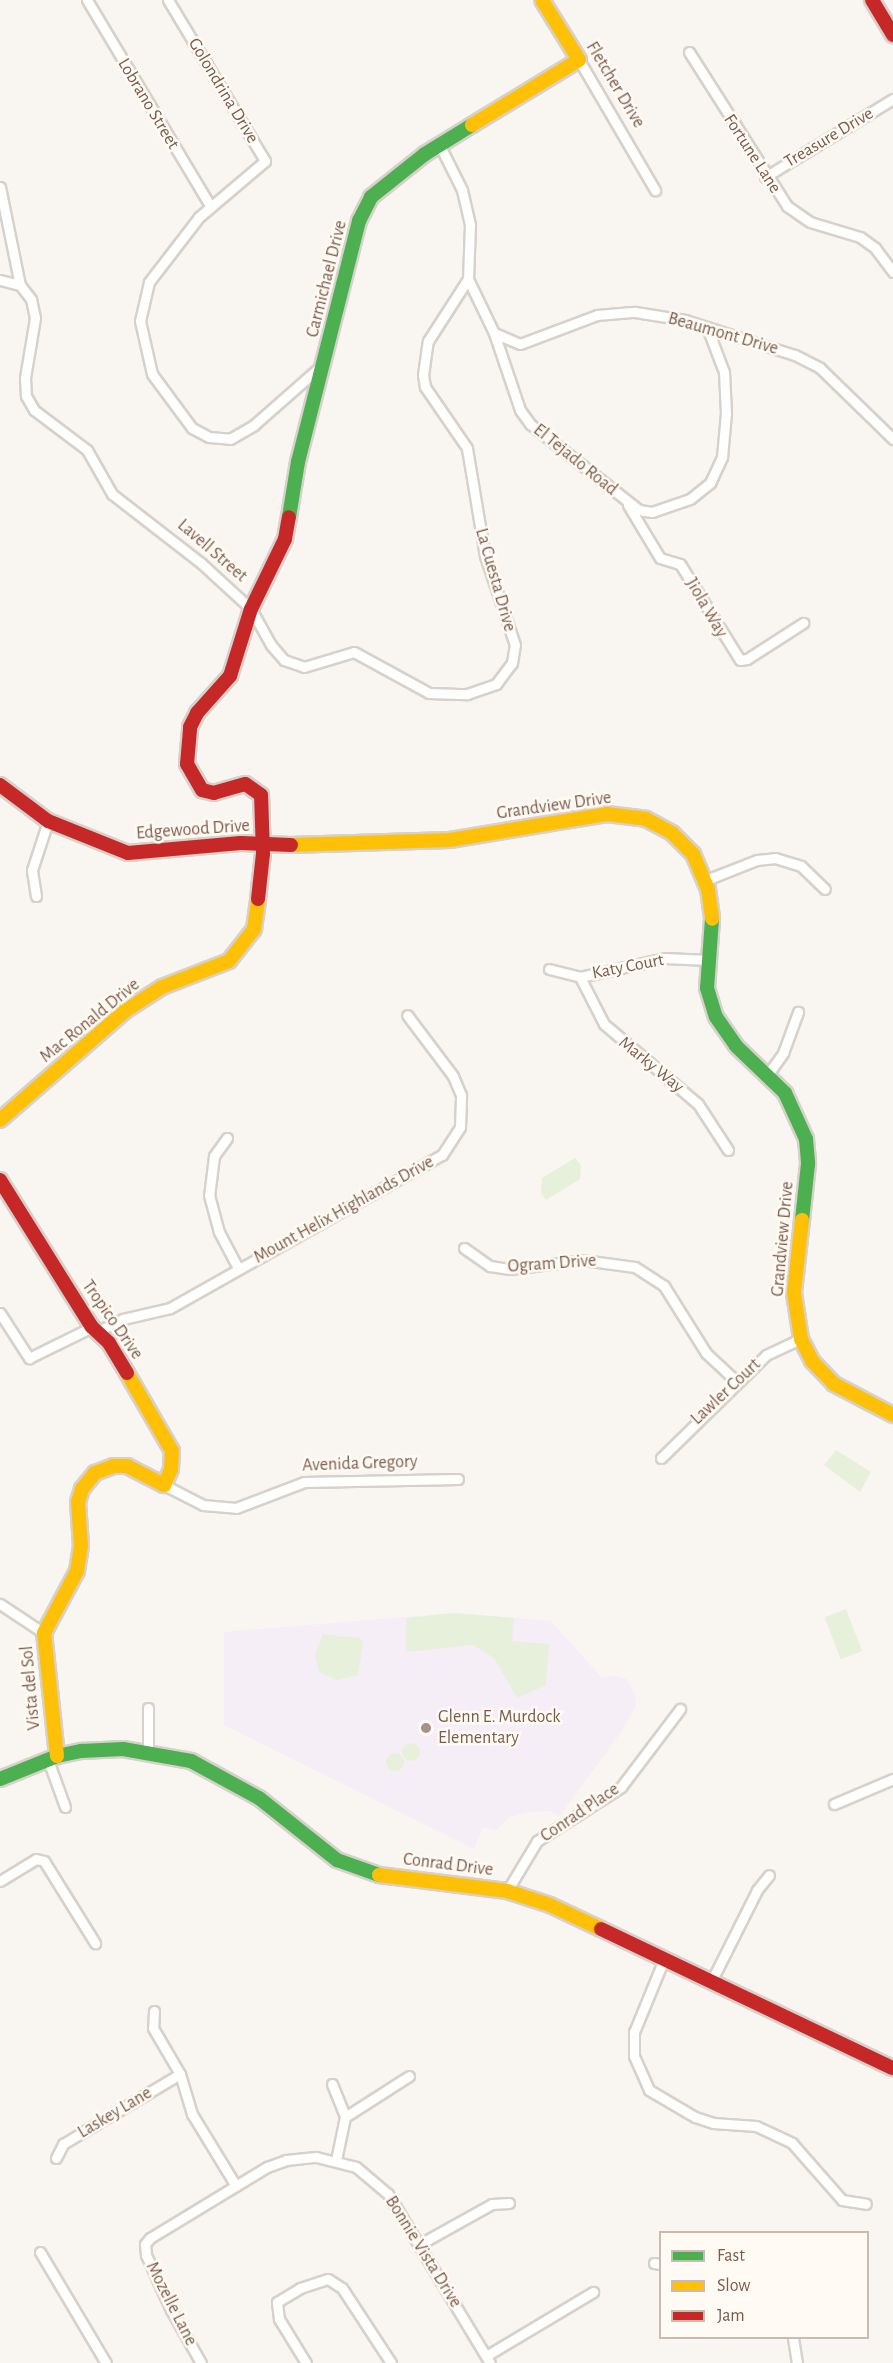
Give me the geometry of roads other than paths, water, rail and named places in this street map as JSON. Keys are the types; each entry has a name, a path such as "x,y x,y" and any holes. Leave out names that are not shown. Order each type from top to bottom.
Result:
{"street":[{"name":"Lobrano Street","path":"87,0 210,207"},
{"name":"Golondrina Drive","path":"168,0 265,161 210,207 149,282 141,307 142,338 152,374 162,392 196,431 230,440 254,425 323,364"},
{"name":"Fletcher Drive","path":"542,0 655,190"},
{"path":"872,0 893,35"},
{"name":"Fortune Lane","path":"689,52 765,177 794,212 810,222 860,237 875,248 893,272"},
{"name":"Carmichael Drive","path":"251,609 285,539 298,462 359,221 370,197 399,172 579,60"},
{"name":"Treasure Drive","path":"765,177 893,99"},
{"name":"El Tejado Road","path":"441,146 462,190 470,225 468,279 494,333 510,390 530,424 583,463 626,503 652,512 690,499 710,483 722,457 726,413 723,372 708,330"},
{"name":"Lavell Street","path":"0,187 20,285 31,299 35,318 25,378 26,396 34,410 87,450 112,494 201,563 251,609 230,676 193,720 186,756 190,773 202,790 214,792 244,784 258,791 263,807 263,843"},
{"name":"La Cuesta Drive","path":"251,609 271,645 284,660 298,667 354,652 429,693 467,694 496,684 509,669 515,645 485,556 470,457 460,435 425,387 423,375 428,341 468,279"},
{"path":"0,280 20,285"},
{"name":"Beaumont Drive","path":"494,333 520,344 580,320 635,312 685,320 708,330 795,355 820,368 893,439"},
{"name":"Jiola Way","path":"626,503 660,558 680,564 740,660 747,659 803,623"},
{"name":"Edgewood Drive","path":"0,785 48,821 128,853 263,843"},
{"name":"Grandview Drive","path":"263,843 450,840 607,814 627,814 655,823 680,839 693,854 706,880 712,917 707,988 716,1017 736,1046 768,1074 795,1109 807,1152 794,1293 801,1339 812,1361 834,1384 893,1415"},
{"path":"36,896 32,870 48,821"},
{"name":"Mac Ronald Drive","path":"0,1120 147,995 214,969 235,954 249,939 259,916 263,843"},
{"path":"706,880 757,860 775,858 801,866 825,889"},
{"name":"Katy Court","path":"549,969 580,977 665,958 708,960"},
{"name":"Marky Way","path":"580,977 604,1024 698,1104 728,1150"},
{"path":"768,1074 783,1053 798,1012"},
{"name":"Mount Helix Highlands Drive","path":"0,1313 29,1358 123,1319 170,1308 238,1268 436,1160 453,1142 461,1119 459,1089 407,1015"},
{"path":"227,1138 214,1156 209,1195 219,1232 238,1268"},
{"name":"Tropico Drive","path":"0,1180 95,1329 110,1343 169,1443 171,1469 164,1485"},
{"name":"Ogram Drive","path":"464,1248 490,1266 510,1269 606,1261 646,1272 674,1298 706,1353 736,1381"},
{"name":"Lawler Court","path":"661,1458 736,1381 766,1355 801,1339"},
{"name":"Avenida Gregory","path":"44,1633 77,1571 81,1546 78,1502 89,1478 100,1470 120,1466 203,1505 236,1508 304,1482 458,1479"},
{"name":"Vista del Sol","path":"0,1604 44,1633 52,1758"},
{"path":"148,1708 148,1752"},
{"name":"Conrad Place","path":"507,1891 537,1841 621,1787 680,1709"},
{"name":"Conrad Drive","path":"0,1779 52,1758 123,1749 191,1761 225,1777 258,1798 322,1851 370,1874 507,1891 550,1905 893,2068"},
{"path":"52,1758 65,1807"},
{"path":"834,1804 893,1779"},
{"path":"0,1881 36,1859 44,1861 95,1943"},
{"path":"711,1982 757,1890 769,1875"},
{"path":"664,1959 634,2032 634,2056 649,2090 695,2116 713,2123 756,2126 792,2143 842,2200 866,2204"},
{"path":"154,2011 153,2028 180,2074 192,2114 236,2186"},
{"name":"Laskey Lane","path":"56,2158 63,2144 180,2074"},
{"path":"345,2117 410,2076"},
{"path":"332,2084 345,2117 336,2160"},
{"name":"Bonnie Vista Drive","path":"145,2244 236,2186 286,2160 316,2157 336,2160 365,2173 381,2186 420,2244 488,2360"},
{"path":"420,2244 492,2204 509,2203"},
{"name":"Mozelle Lane","path":"145,2244 146,2255 171,2310 201,2363"},
{"path":"40,2252 106,2363"},
{"path":"306,2363 276,2311 280,2298 319,2282 333,2281 342,2288 391,2363"},
{"path":"488,2360 593,2292"},
{"path":"793,2339 797,2363"}],"place":[{"name":"Glenn E. Murdock Elementary","path":"426,1728"}]}
